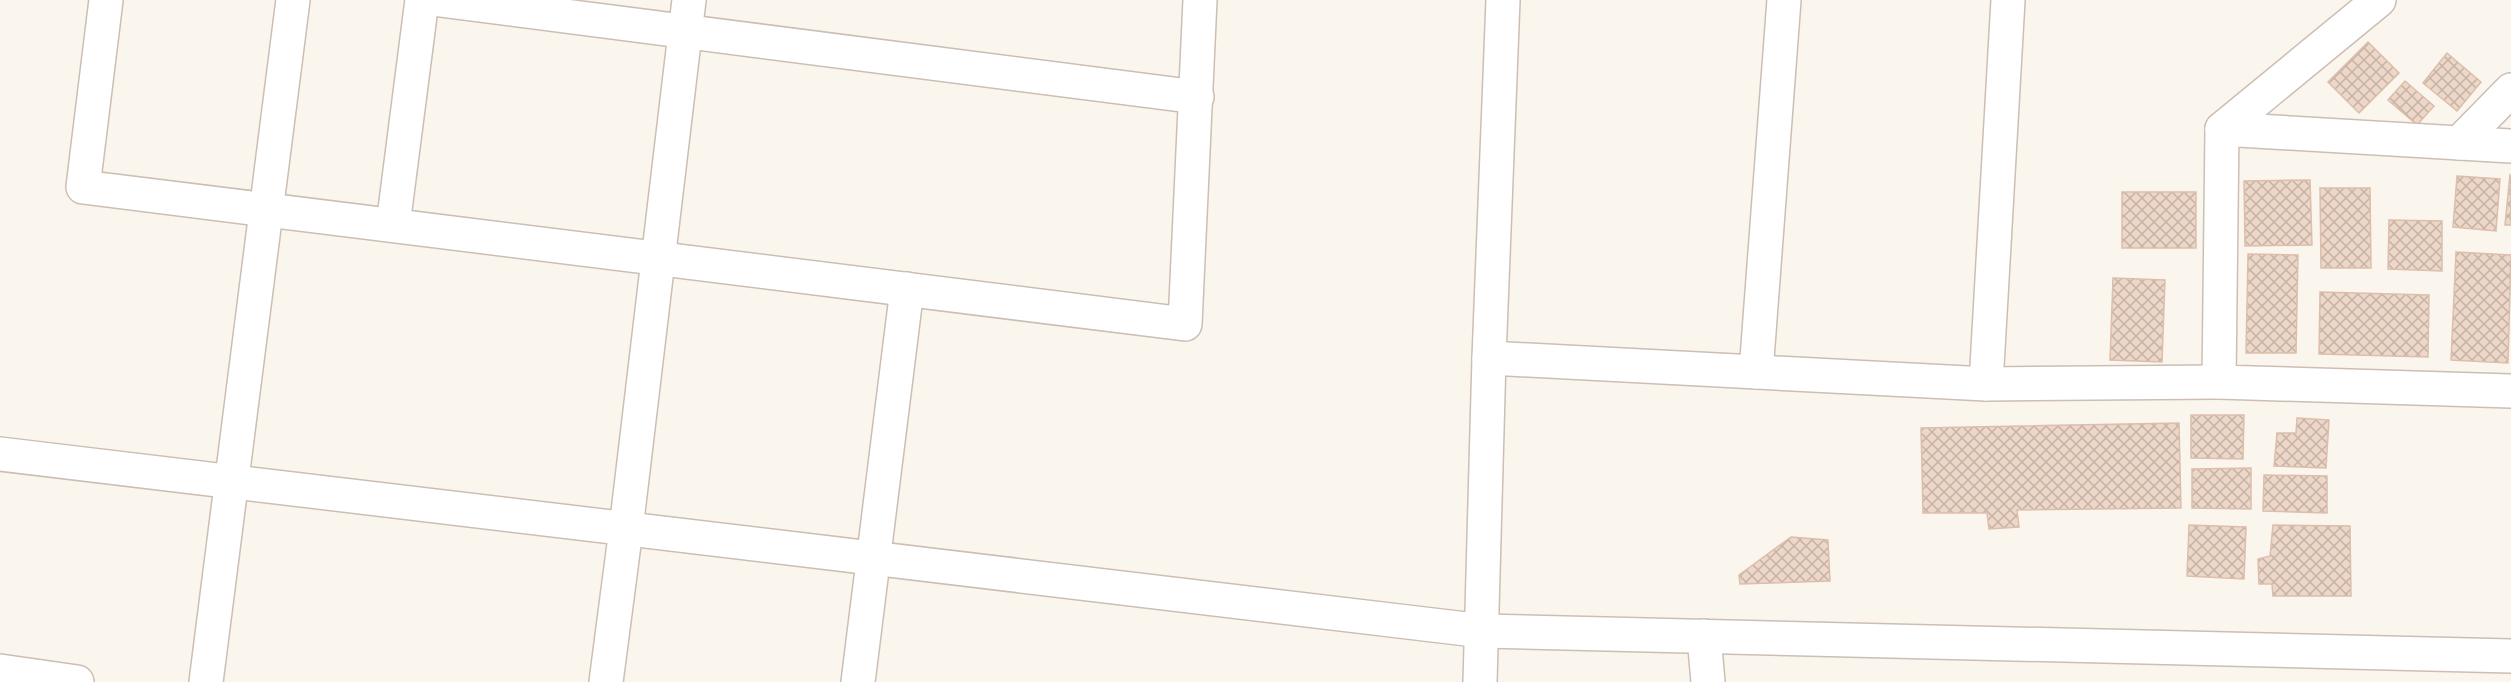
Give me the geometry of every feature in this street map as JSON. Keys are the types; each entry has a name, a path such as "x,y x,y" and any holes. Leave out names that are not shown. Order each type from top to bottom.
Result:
{"street":[{"path":"106,0 83,187 1185,324 1200,0"},
{"path":"206,682 293,0"},
{"path":"393,225 422,0"},
{"path":"606,682 689,0"},
{"path":"1480,682 1489,358 1503,0"},
{"path":"1756,372 1784,0"},
{"path":"1986,384 2008,0"},
{"path":"2219,382 2222,129 2379,0"},
{"path":"454,1 685,33 1197,97"},
{"path":"2459,143 2511,90"},
{"path":"2222,129 2511,146"},
{"path":"858,682 875,559 906,289"},
{"path":"1489,358 1986,384 2219,382 2511,391"},
{"path":"0,454 1483,631 2511,656"},
{"path":"1704,636 1708,682"},
{"path":"15,675 77,682"}],"building":[{"path":"2368,42 2399,73 2359,113 2328,82"},
{"path":"2447,53 2481,82 2457,111 2423,83"},
{"path":"2405,81 2434,106 2417,125 2388,100"},
{"path":"2510,175 2511,225 2505,225"},
{"path":"2457,176 2500,179 2496,231 2453,227"},
{"path":"2310,180 2312,245 2245,246 2244,181"},
{"path":"2320,188 2370,188 2371,268 2321,268"},
{"path":"2122,192 2196,192 2196,248 2122,248"},
{"path":"2389,220 2442,221 2442,271 2388,269"},
{"path":"2456,252 2511,255 2508,363 2451,360"},
{"path":"2248,254 2298,255 2296,353 2246,353"},
{"path":"2113,278 2165,280 2162,362 2110,360"},
{"path":"2320,292 2429,295 2428,357 2319,354"},
{"path":"2191,415 2244,415 2243,459 2191,458"},
{"path":"2297,418 2329,420 2326,468 2274,466 2277,433 2296,433"},
{"path":"2179,423 2181,508 2017,510 2019,527 1989,529 1987,513 1923,513 1921,428"},
{"path":"2251,468 2251,509 2192,508 2192,469"},
{"path":"2264,475 2327,476 2327,513 2263,511"},
{"path":"2189,525 2246,527 2244,579 2187,576"},
{"path":"2273,525 2350,526 2351,596 2273,596 2272,584 2259,584 2258,559 2270,556"},
{"path":"1791,537 1828,540 1830,581 1740,584 1739,575"}]}
